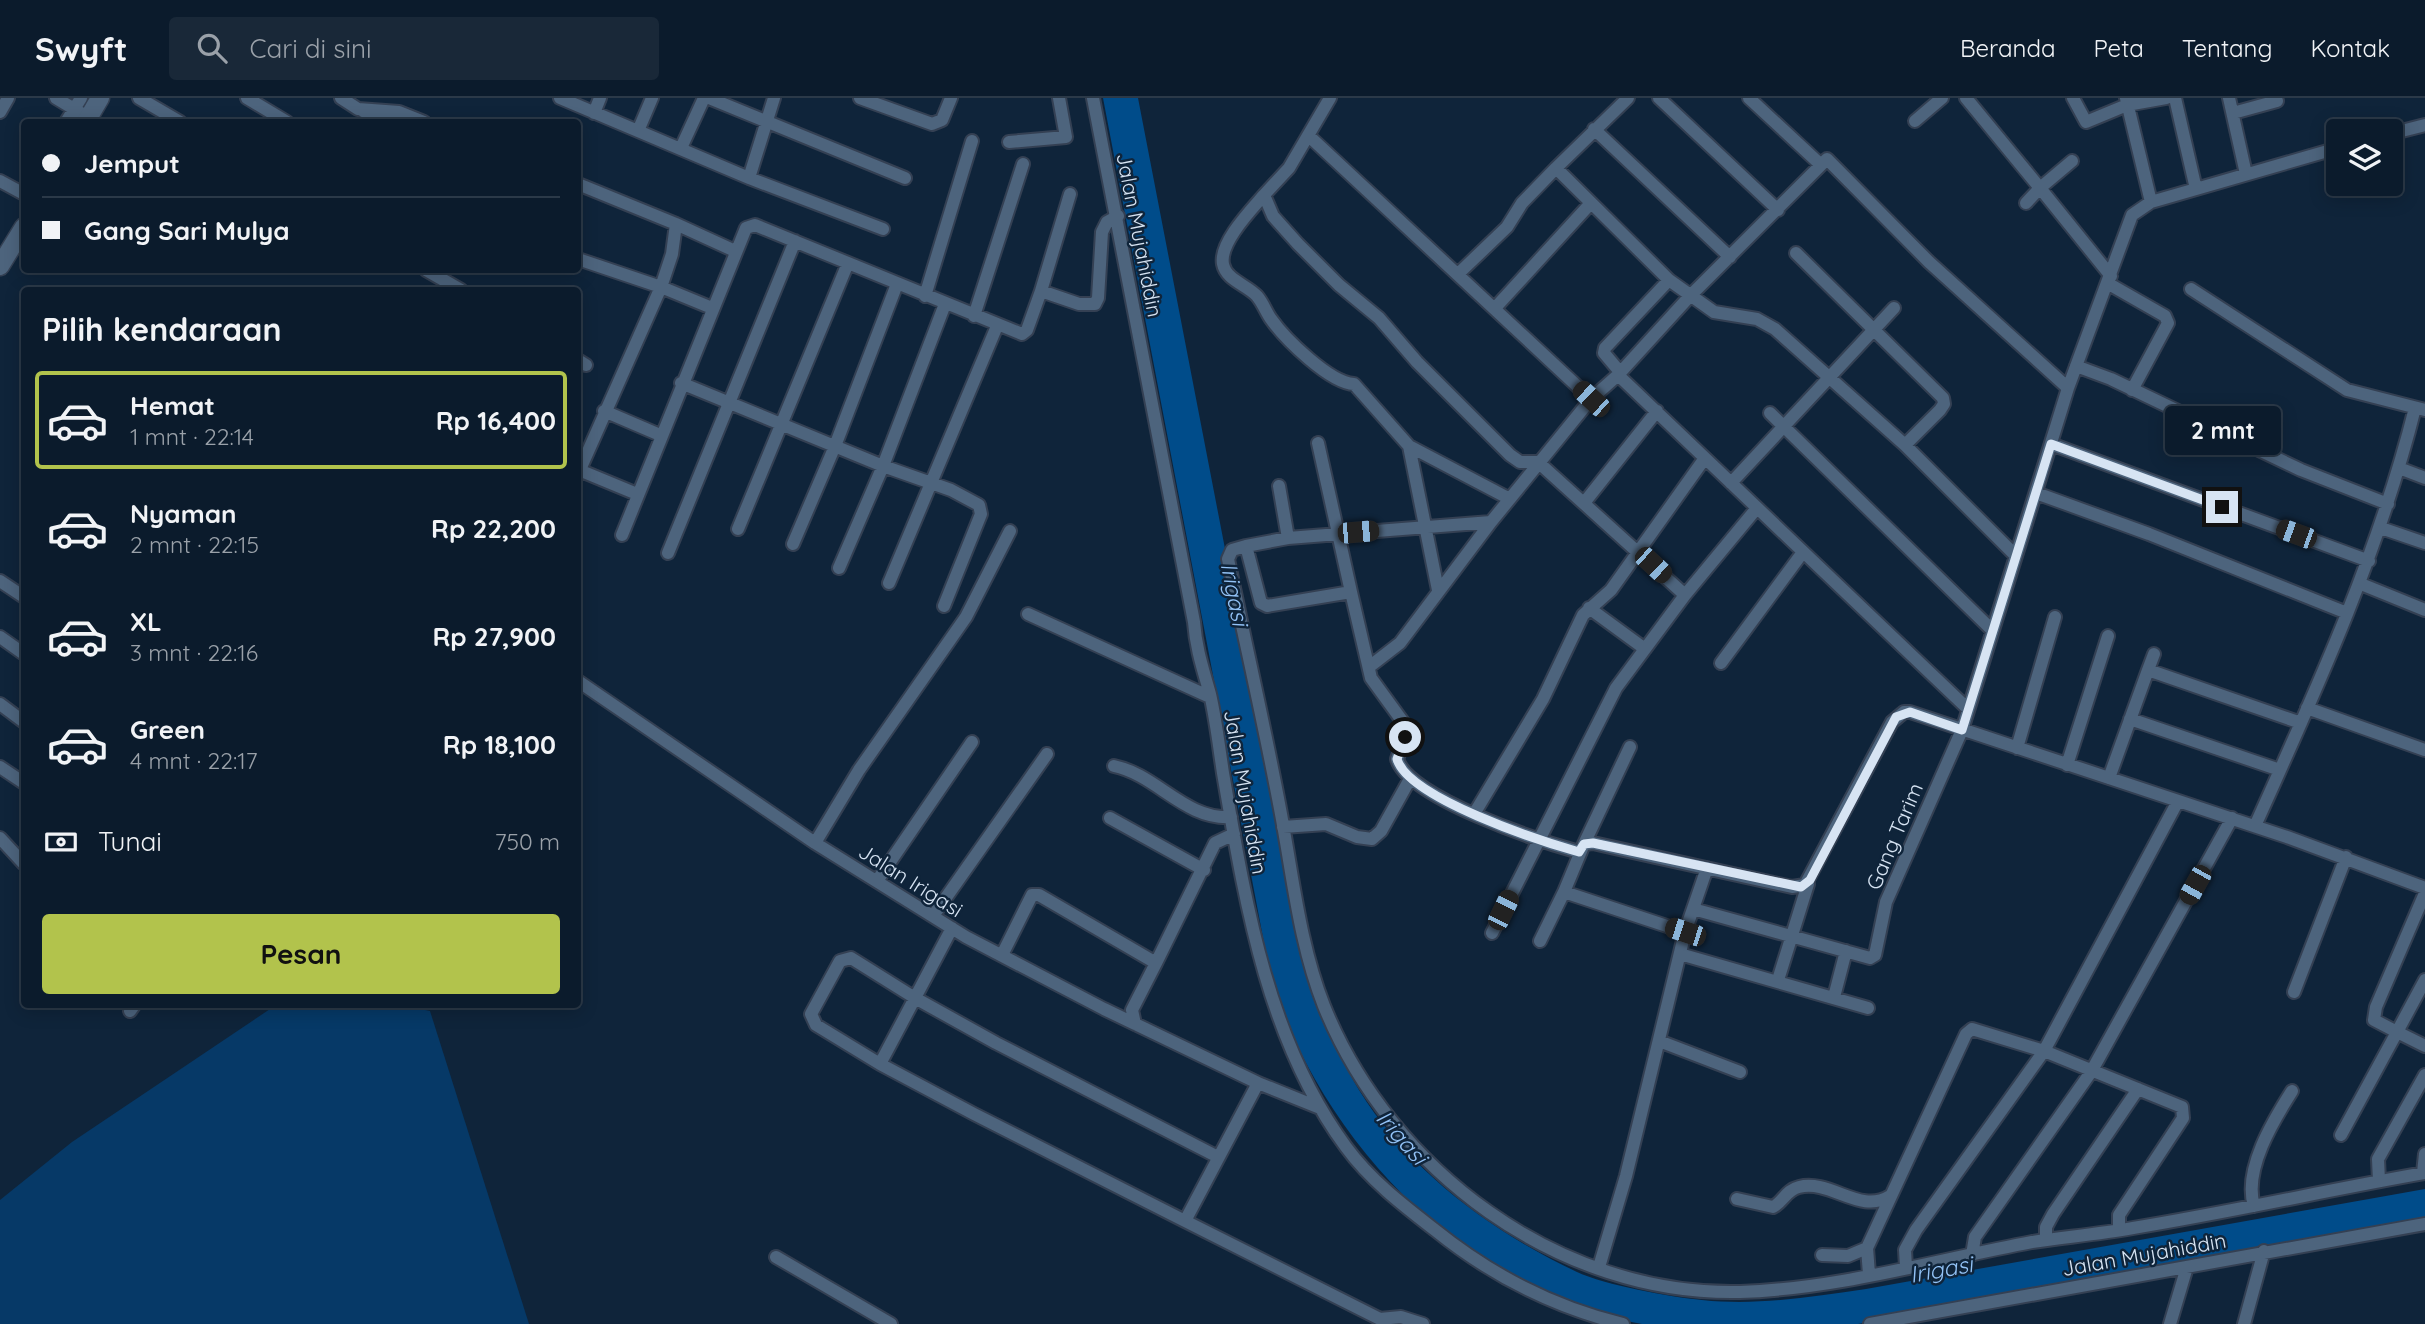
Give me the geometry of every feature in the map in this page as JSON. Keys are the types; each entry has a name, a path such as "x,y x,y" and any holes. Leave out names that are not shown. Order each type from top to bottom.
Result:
{"main road":[{"path":"83,112 100,98"},
{"path":"0,266 21,232"}],"street":[{"path":"0,112 8,98"},
{"path":"56,98 83,112"},
{"path":"139,98 175,119"},
{"path":"247,98 283,119"},
{"path":"341,98 378,119"},
{"path":"559,98 749,178 883,229"},
{"path":"594,113 600,98"},
{"path":"638,131 652,98"},
{"path":"681,148 706,98 905,178"},
{"path":"749,178 774,98"},
{"path":"860,98 887,103 932,124 943,120 951,98"},
{"name":"Jalan Mujahiddin","path":"1094,98 1194,622 1197,657 1210,697 1250,922 1278,1013 1320,1108 1347,1149 1380,1184 1458,1249 1494,1274 1576,1318 1623,1324"},
{"path":"1330,98 1310,137 1289,168 1240,223 1222,259 1226,273 1257,296 1285,335 1323,370 1344,384 1354,384 1409,446 1508,498"},
{"path":"1458,274 1507,227 1522,203 1628,98"},
{"path":"1658,98 1778,210"},
{"path":"1749,98 1821,165"},
{"path":"1915,121 1941,98"},
{"path":"1966,98 2040,188 2110,280 2165,316 2168,323 2132,390"},
{"path":"2073,98 2088,125 2126,101 2166,98"},
{"path":"2175,98 2196,188"},
{"path":"2229,98 2246,174"},
{"path":"1009,142 1066,137 1063,99"},
{"path":"2233,113 2277,100"},
{"path":"2126,101 2151,202 2326,151"},
{"path":"358,109 399,112 416,119"},
{"path":"2403,131 2425,125"},
{"path":"1594,129 1730,257"},
{"path":"1310,137 1591,399"},
{"path":"925,296 972,141"},
{"path":"1369,667 1399,643 1508,498 1591,399 1619,374 1689,297 1827,159 1929,262 2068,388"},
{"path":"2026,203 2072,161"},
{"path":"974,316 1023,164"},
{"path":"1556,168 1689,297 1722,315 1764,321 1905,445 2015,555"},
{"path":"0,181 21,192"},
{"path":"581,185 735,251"},
{"path":"622,535 742,234 751,225 1022,334 1027,330 1041,291 1070,194"},
{"path":"1264,195 1273,216 1298,244 1339,285 1379,318 1417,362 1510,455 1520,462 1538,461 1685,595"},
{"name":"Gang Tarim","path":"1846,951 1870,958 1878,950 1886,902 1892,885 1962,730 2076,366 2132,215 2151,202"},
{"path":"1495,308 1591,204"},
{"path":"1041,291 1079,304 1095,304 1098,298 1102,232 1107,222 1118,216"},
{"path":"581,465 661,287 672,254 676,224"},
{"path":"668,553 795,241"},
{"path":"1796,253 1943,398 1944,404 1940,410 1905,445"},
{"path":"581,260 661,287 712,309"},
{"path":"738,529 848,263"},
{"path":"431,273 456,287"},
{"path":"1669,280 1605,348 1604,353 1619,374 1968,709"},
{"path":"793,544 835,446 897,284"},
{"path":"2191,289 2347,390 2420,409 2361,584 2255,826"},
{"path":"839,568 883,466 945,304"},
{"path":"1731,483 1894,308"},
{"path":"889,583 933,485 997,326"},
{"path":"2076,366 2291,465 2388,504"},
{"path":"681,383 883,466 972,499 981,509 944,606"},
{"path":"604,411 660,435"},
{"path":"1584,503 1657,411"},
{"path":"1770,413 1992,630"},
{"path":"1318,443 1336,534 1369,667 1374,683 1403,722 1405,737 1397,759 1410,779 1474,814 1540,841 1582,848 1593,843 1792,887 1808,884"},
{"path":"2051,444 2369,561"},
{"path":"1409,446 1438,590"},
{"path":"1474,814 1543,699 1589,608 1611,590 1705,458"},
{"path":"2399,468 2425,478"},
{"path":"581,473 637,494"},
{"path":"1279,486 1288,538"},
{"path":"2036,493 2149,534 2347,613"},
{"path":"1492,933 1613,693 1685,595 1757,508"},
{"path":"1490,522 1288,538 1232,550 1228,559 1283,827 1299,921 1313,975 1341,1043 1384,1112 1413,1147 1477,1204 1549,1248 1599,1266 1654,1283 1726,1292 1800,1286 2046,1240 2254,1206 2424,1173 2425,1154"},
{"path":"2381,528 2425,544"},
{"path":"815,843 859,770 966,617 1010,531"},
{"path":"1246,546 1258,598 1263,605 1351,592"},
{"path":"1721,663 1803,552"},
{"path":"0,581 21,595"},
{"path":"2361,584 2425,610"},
{"path":"1589,608 1644,649"},
{"path":"1028,614 1210,697"},
{"path":"2017,748 2055,617"},
{"path":"2067,765 2108,636"},
{"path":"0,637 21,652"},
{"path":"2109,778 2154,654"},
{"path":"2148,670 2301,723"},
{"name":"Jalan Irigasi","path":"581,683 815,843 952,928 1135,1024 1258,1083 1320,1108"},
{"path":"0,704 21,720"},
{"path":"2307,708 2425,750"},
{"path":"1778,980 1808,884 1896,717 1910,712 2232,818 2346,858 2425,891 2374,1015 2375,1020 2425,1046"},
{"path":"2130,719 2280,770"},
{"path":"877,881 972,742"},
{"path":"1540,941 1630,747"},
{"path":"933,916 1047,754"},
{"path":"1114,766 1146,777 1175,799 1207,815 1231,817"},
{"path":"0,767 21,781"},
{"path":"1283,827 1326,824 1357,837 1372,839 1381,831 1410,779"},
{"path":"1906,1267 1905,1250 1916,1230 2044,1051 2178,800"},
{"path":"1110,818 1204,870"},
{"path":"1972,1255 1975,1237 2091,1072 2232,818"},
{"path":"1135,1024 1132,1010 1204,870 1215,843 1234,835"},
{"path":"0,838 21,861"},
{"path":"2294,992 2346,858"},
{"path":"1599,1266 1626,1176 1685,932 1707,868"},
{"path":"1564,892 1685,932"},
{"path":"1002,956 1035,893 1156,964"},
{"path":"1693,909 1846,951 1834,997"},
{"path":"880,1064 952,928"},
{"path":"1680,954 1868,1008"},
{"path":"1218,1157 996,1043 846,957 840,961 811,1014 816,1025 880,1064 1185,1221 1380,1319 1388,1321 1407,1318 1423,1324"},
{"path":"2341,1135 2425,980"},
{"path":"1870,1274 1867,1248 1968,1031 1975,1029 2044,1051 2091,1072 2180,1105 2183,1116 2119,1214 2119,1230"},
{"path":"1660,1041 1740,1072"},
{"path":"2379,1181 2378,1159 2425,1075"},
{"path":"1185,1221 1258,1083"},
{"path":"2046,1240 2046,1227 2053,1214 2138,1089"},
{"path":"2254,1206 2249,1187 2263,1143 2292,1091"},
{"path":"1737,1199 1773,1207 1792,1189 1805,1186 1827,1189 1871,1203 1890,1196"},
{"name":"Jalan Mujahiddin","path":"1870,1324 1942,1318 2264,1251 2425,1224"},
{"path":"1822,1255 1848,1256 1867,1248"},
{"path":"2244,1324 2264,1251"},
{"path":"776,1257 891,1324"},
{"path":"2170,1324 2187,1267"}],"shaded area":[{"path":"1103,98 1138,98 1304,958 1321,1009 1359,1090 1402,1147 1455,1196 1514,1238 1589,1277 1656,1293 1723,1302 1784,1300 1866,1289 2425,1189 2425,1222 1858,1324 1642,1324 1588,1311 1537,1290 1489,1264 1445,1232 1404,1195 1367,1155 1334,1110 1299,1049 1273,977 1265,948"},
{"path":"272,1008 415,1008 430,1011 529,1324 0,1324 0,1200 72,1142"}],"route":[{"path":"1405,737 1397,759 1398,765 1412,782 1523,836 1579,852 1584,844 1593,843 1801,887 1808,884 1896,717 1910,712 1962,730 2051,444 2222,507"}],"water label":[{"name":"Irigasi","path":"1235,594"},
{"name":"Irigasi","path":"1402,1137"},
{"name":"Irigasi","path":"1941,1269"}]}
